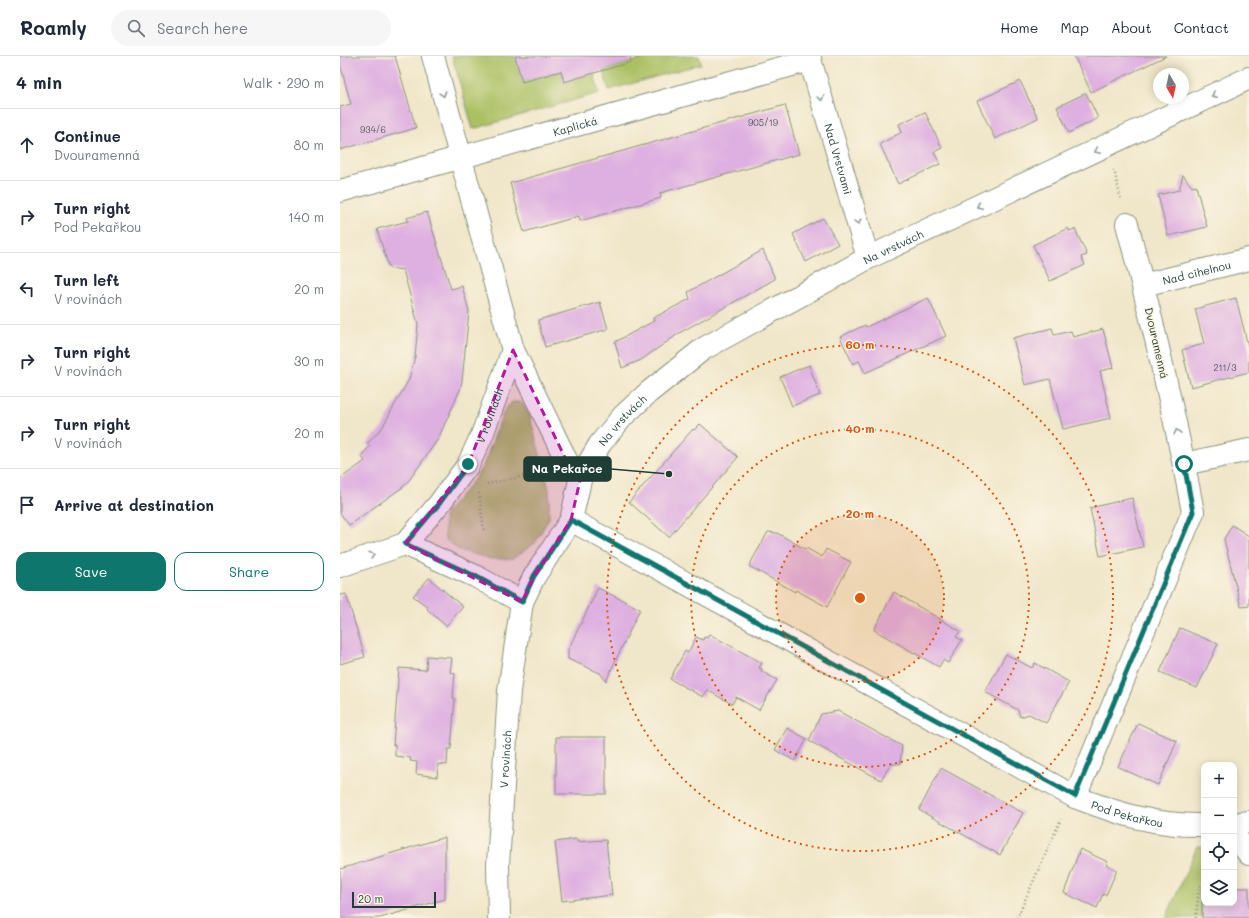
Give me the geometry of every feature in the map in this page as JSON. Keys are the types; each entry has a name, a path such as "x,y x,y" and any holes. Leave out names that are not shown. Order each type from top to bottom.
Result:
{"street":[{"path":"433,56 513,350 566,460 581,476"},
{"name":"Kaplická","path":"340,191 809,58"},
{"name":"Nad Vrstvami","path":"809,58 868,258"},
{"name":"Na vrstvách","path":"581,476 600,444 623,416 648,392 703,349 868,258 1249,78"},
{"name":"Dvouramenná","path":"1075,796 1193,512 1184,464 1143,285 1127,224"},
{"name":"Nad cihelnou","path":"1143,285 1249,259"},
{"name":"V rovinách","path":"405,544 439,504 468,464 482,435 513,350"},
{"path":"1184,464 1249,450"},
{"name":"V rovinách","path":"499,918 498,865 509,691 522,602 534,576 571,520 581,476"},
{"name":"Pod Pekařkou","path":"571,520 1075,796 1108,809 1143,820 1184,825 1201,825"},
{"path":"340,566 405,544 475,576 522,602"},
{"path":"1237,824 1249,822"},
{"path":"1237,839 1249,854"}],"path":[{"path":"1108,145 1127,224"},
{"path":"458,479 478,486 545,472 566,460"},
{"path":"478,486 484,532"},
{"path":"1017,918 1062,816"},
{"path":"1196,918 1199,888 1201,886"}],"highlighted area":[{"path":"513,350 569,466 581,476 571,520 534,577 522,602 405,544 468,465"}],"green space":[{"path":"452,56 516,56 522,82 561,71 594,73 599,93 473,129"},
{"path":"652,56 699,56 701,64 609,90 603,70"},
{"path":"512,402 521,402 529,414 549,490 549,518 535,543 512,559 491,559 459,550 445,539 444,515 474,480 484,464 505,409"},
{"path":"1197,847 1201,847 1202,918 1166,918"}],"building":[{"path":"340,56 395,56 416,128 340,150 340,107 351,104 340,64"},
{"path":"515,56 630,56 631,62 564,82 561,71 522,82"},
{"path":"1074,56 1166,56 1091,92"},
{"path":"1020,81 1038,118 995,139 977,101"},
{"path":"1086,93 1098,118 1069,133 1057,107"},
{"path":"785,105 799,154 660,193 661,198 580,221 579,216 524,232 510,183"},
{"path":"925,112 942,148 934,152 940,164 898,184 880,144 902,132 899,124"},
{"path":"1183,175 1192,187 1196,186 1207,227 1168,236 1158,195 1179,190"},
{"path":"427,212 451,289 462,286 469,311 460,390 438,439 410,479 403,487 349,525 340,513 340,479 365,461 361,456 370,446 367,444 382,428 409,379 415,357 418,324 403,270 389,268 377,229 408,221 407,218"},
{"path":"823,218 838,244 806,262 793,234"},
{"path":"1068,228 1069,231 1075,229 1087,255 1081,257 1085,265 1050,281 1033,245"},
{"path":"763,250 775,279 681,332 641,360 622,368 615,342 654,321 653,318 690,299 688,292"},
{"path":"928,298 946,336 865,373 859,361 853,364 840,337 865,325 866,327"},
{"path":"1236,298 1249,350 1249,372 1191,387 1182,350 1204,344 1195,309"},
{"path":"600,302 608,329 545,347 538,320"},
{"path":"1052,328 1054,335 1071,331 1073,337 1103,329 1113,368 1100,371 1111,418 1063,429 1050,379 1025,385 1013,338"},
{"path":"809,365 820,395 792,406 780,377"},
{"path":"700,424 738,457 669,537 629,502 693,429 694,430"},
{"path":"1132,498 1143,547 1100,556 1090,508"},
{"path":"1232,525 1249,536 1249,606 1241,607 1224,539"},
{"path":"768,532 777,533 822,557 826,549 851,562 827,607 796,590 795,592 749,566"},
{"path":"429,578 463,607 446,626 427,609 428,607 413,596"},
{"path":"598,588 640,609 606,681 600,673 568,659 568,650"},
{"path":"894,592 960,631 956,637 962,640 948,663 943,660 939,667 874,630"},
{"path":"346,594 365,657 340,664 340,595"},
{"path":"1180,628 1218,644 1197,688 1160,672"},
{"path":"709,634 762,663 759,668 762,669 761,671 777,680 759,710 736,697 732,704 707,690 703,697 670,679 685,651 688,653 696,637 703,640 704,637 707,638"},
{"path":"1006,654 1032,668 1035,663 1069,682 1046,723 1029,714 1020,717 1018,710 985,692"},
{"path":"427,656 452,658 450,672 455,673 453,698 455,698 451,749 448,749 447,765 438,764 437,777 416,774 417,762 410,761 411,758 395,756 395,745 393,745 399,668 426,670"},
{"path":"838,711 902,746 900,764 891,764 881,780 809,741 821,714"},
{"path":"1138,723 1177,741 1158,785 1118,767"},
{"path":"787,728 807,739 795,761 775,750"},
{"path":"556,737 606,737 606,794 556,794"},
{"path":"941,768 1023,813 1000,855 919,810"},
{"path":"445,837 445,899 380,918 340,918 340,869"},
{"path":"577,839 577,842 606,840 612,895 562,901 555,842"},
{"path":"1080,849 1108,862 1106,865 1117,870 1106,895 1103,894 1097,908 1064,893"},
{"path":"1237,888 1249,888 1249,918 1202,918 1202,906 1237,906"}],"place":[{"name":"Na Pekařce","path":"669,474"}],"route":[{"path":"468,464 439,504 405,544 475,576 522,602 534,576 571,520 1075,796 1193,512 1184,464"}]}
